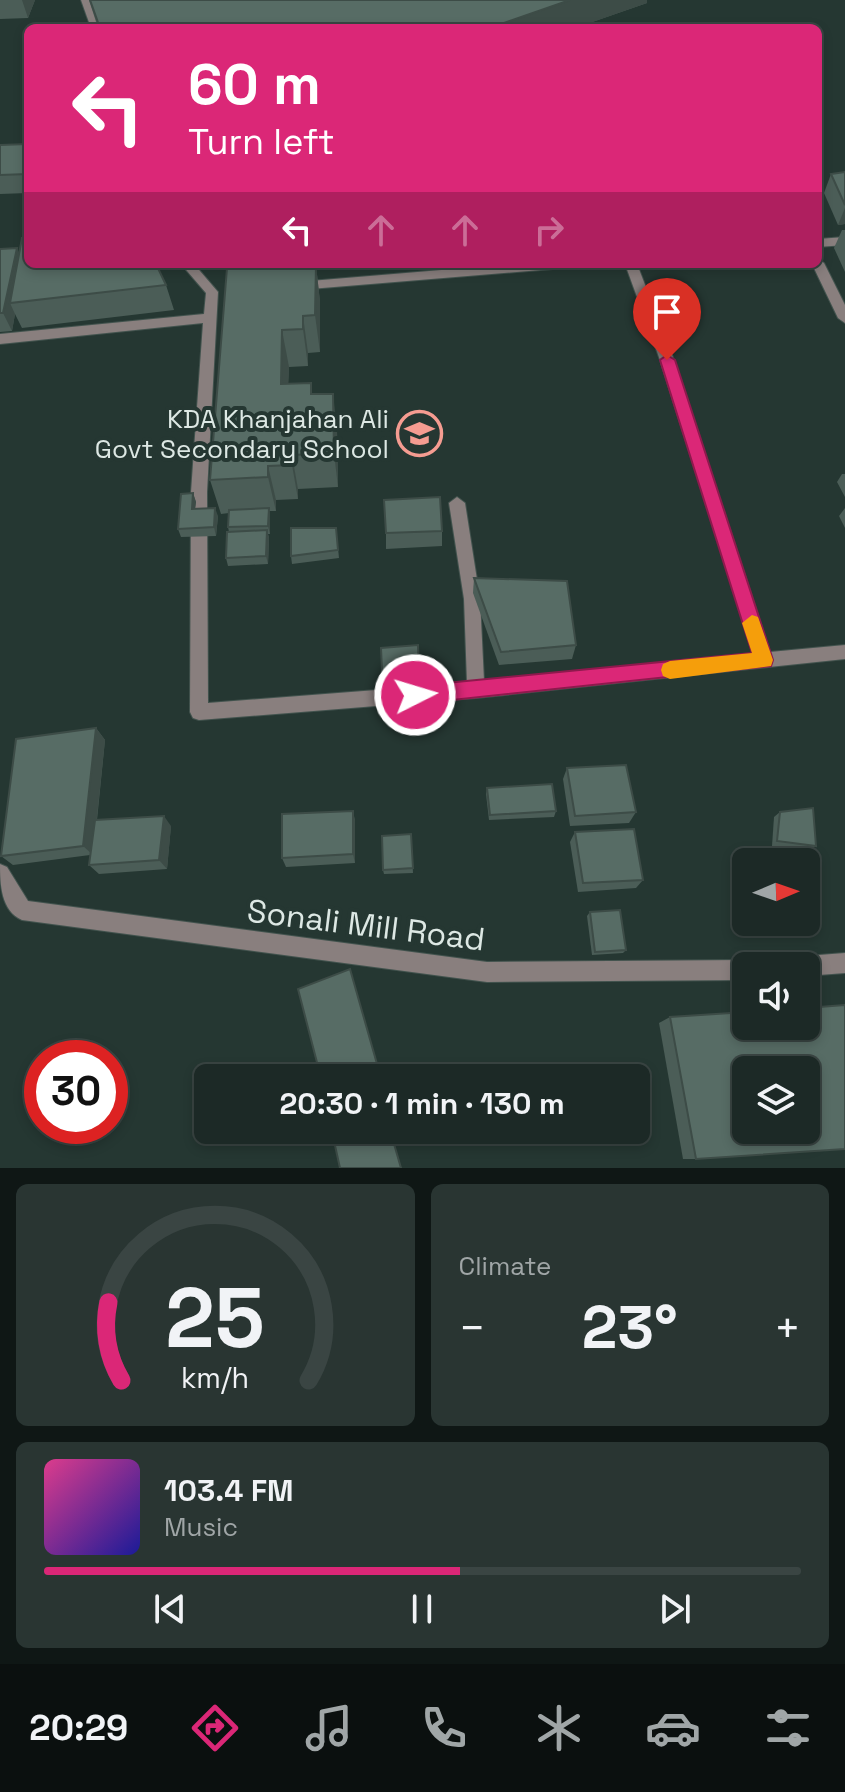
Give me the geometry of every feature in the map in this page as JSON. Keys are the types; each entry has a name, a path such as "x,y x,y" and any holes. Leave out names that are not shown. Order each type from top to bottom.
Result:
{"street":[{"path":"86,0 95,24"},
{"path":"822,243 845,241"},
{"path":"192,268 220,292 211,318 199,492 199,712 476,690 845,652"},
{"path":"289,286 515,268"},
{"path":"632,268 667,360 764,660"},
{"path":"820,268 845,318"},
{"path":"0,339 211,318"},
{"path":"457,503 472,599 476,690"},
{"name":"Sonali Mill Road","path":"0,874 22,910 471,970 732,970"},
{"path":"820,965 845,963"}],"building":[{"path":"90,0 570,0 505,24 99,24"},
{"path":"24,144 24,174 0,175 0,145"},
{"path":"845,172 845,205 831,174"},
{"path":"22,238 24,268 158,268 166,285 10,303"},
{"path":"17,248 3,313 0,313 0,249"},
{"name":"KDA Khanjahan Ali Govt Secondary School","path":"227,268 316,268 315,315 303,316 303,329 282,330 281,384 311,383 311,394 333,394 334,453 292,455 292,465 268,466 268,477 210,480"},
{"path":"193,493 192,509 215,508 214,527 178,529 181,494"},
{"path":"440,497 442,531 386,533 384,500"},
{"path":"269,508 268,526 228,527 229,510"},
{"path":"291,528 336,528 338,550 291,556"},
{"path":"267,530 266,556 226,558 227,532"},
{"path":"474,578 567,581 576,645 501,652"},
{"path":"418,645 419,670 382,671 381,648"},
{"path":"96,728 83,846 1,856 16,739"},
{"path":"626,765 636,812 575,816 567,768"},
{"path":"552,784 556,811 490,815 487,788"},
{"path":"813,808 816,846 777,841 780,812"},
{"path":"353,811 353,854 282,858 282,814"},
{"path":"164,816 159,860 89,865 95,820"},
{"path":"634,829 643,880 583,883 575,832"},
{"path":"411,834 413,868 383,870 382,836"},
{"path":"620,910 626,950 595,952 590,912"},
{"path":"350,969 377,1064 317,1064 298,989"},
{"path":"845,1005 845,1149 696,1159 670,1017 732,1013 732,1040 820,1040 820,1007"},
{"path":"335,1144 394,1144 401,1168 340,1168"}],"slow traffic":[{"path":"670,670 764,660 752,623"}],"place":[{"name":"KDA Khanjahan Ali Govt Secondary School","path":"420,434"}],"route":[{"path":"415,695 764,660 667,360"}]}
